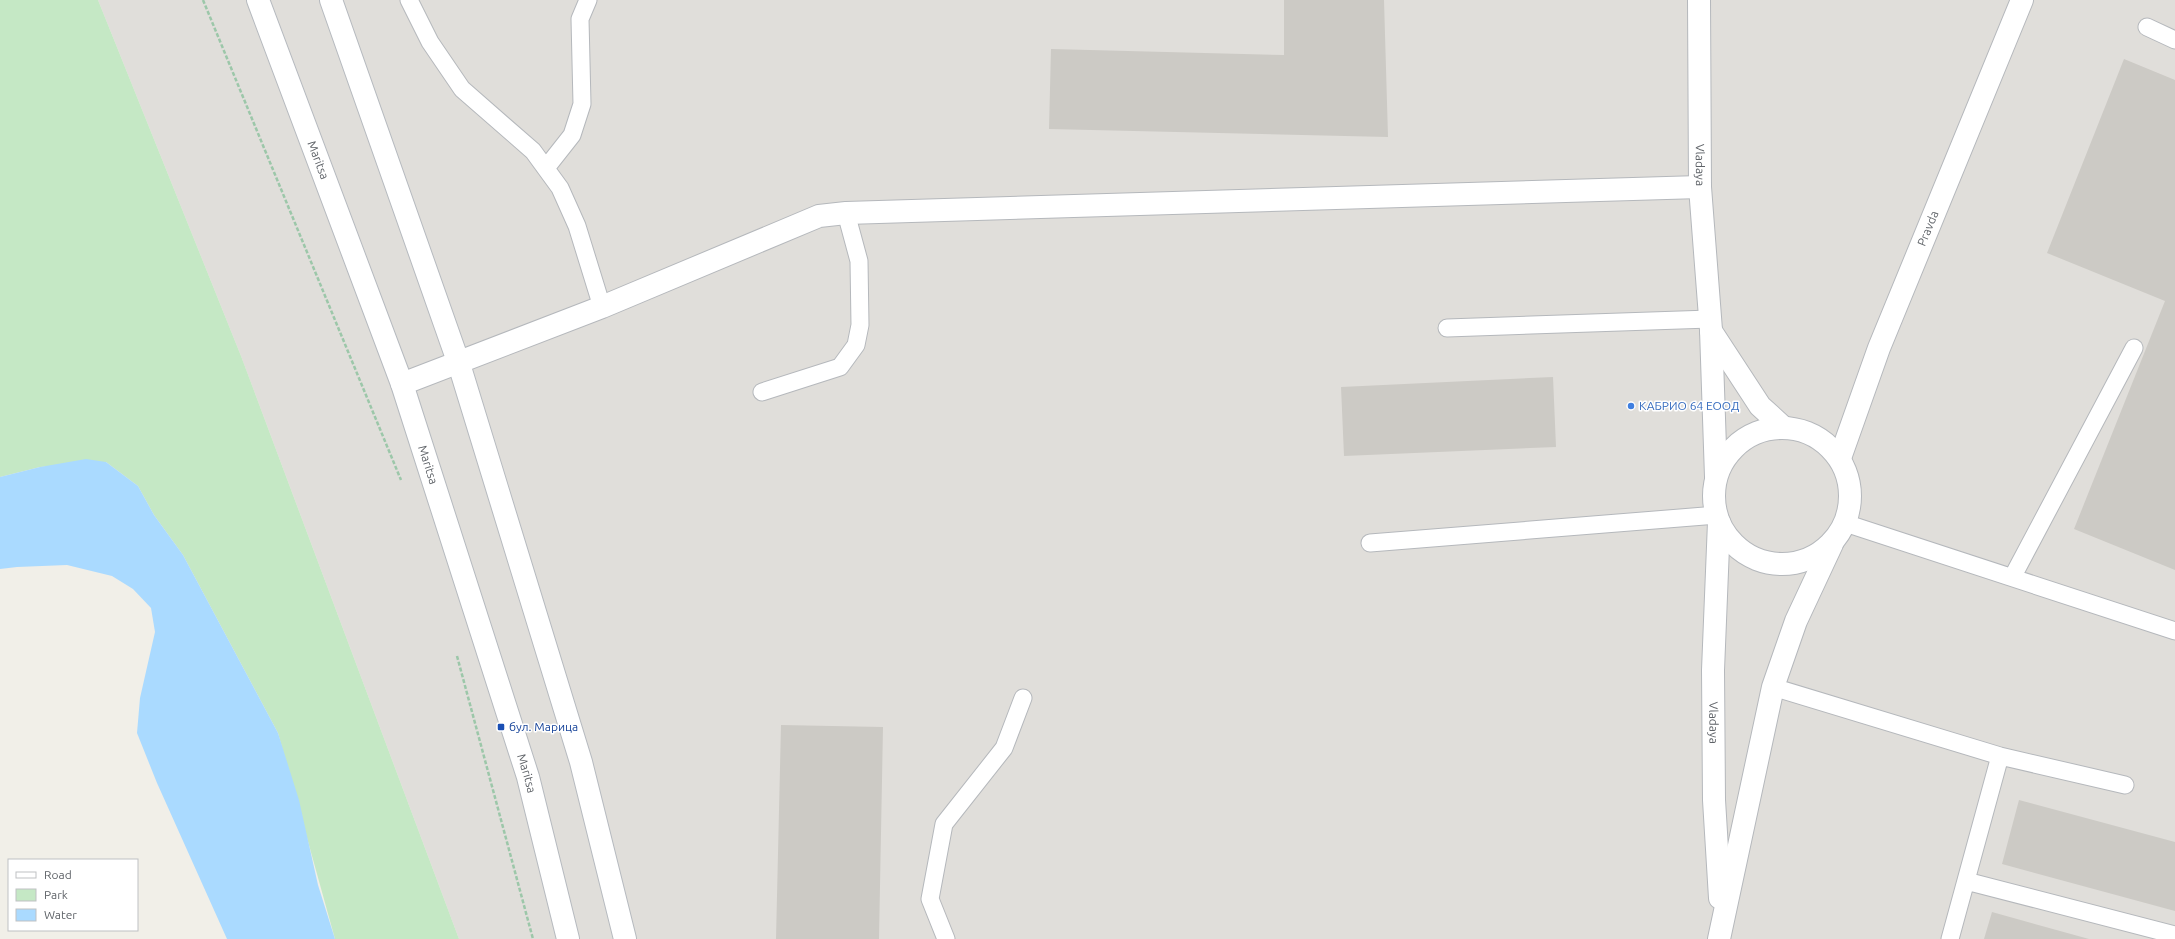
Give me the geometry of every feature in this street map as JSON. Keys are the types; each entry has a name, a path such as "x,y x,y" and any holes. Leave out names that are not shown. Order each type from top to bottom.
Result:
{"street":[{"name":"Maritsa","path":"258,0 402,384 528,777 568,939"},
{"path":"331,0 459,364 581,762 625,939"},
{"name":"Vladaya","path":"1699,0 1700,186 1711,325 1716,477 1714,499 1718,518 1713,670 1714,800 1720,931"},
{"name":"Pravda","path":"1840,458 1879,348 2022,0"},
{"path":"402,384 459,364 602,307 819,216 1700,186"},
{"name":"Vladaya","path":"1711,325 1760,406 1783,427"},
{"name":"Vladaya","path":"1716,477 1726,456 1741,440 1766,429 1783,427 1805,431 1825,442 1840,458 1849,479 1850,501 1845,523 1833,542 1796,621 1773,687 1720,931"},
{"name":"Vladaya","path":"1718,518 1731,541 1736,546 1748,555 1770,563 1793,564 1814,556 1833,542"}],"lane":[{"path":"409,0 430,42 462,89 533,151 560,188 577,226 602,307"},
{"path":"546,168 572,135 582,104 580,19 588,0"},
{"path":"2147,27 2175,40"},
{"path":"762,392 840,367 856,345 860,325 859,261 846,214"},
{"path":"1447,328 1711,325"},
{"path":"2013,576 2134,348"},
{"path":"1370,543 1718,518"},
{"path":"1845,523 2013,576 2175,631"},
{"path":"1773,687 2000,756 2125,786"},
{"path":"946,939 930,899 944,824 1004,748 1023,698"},
{"path":"1950,939 2000,756"},
{"path":"1966,881 2175,934"}],"path":[{"path":"203,0 402,482"},
{"path":"455,648 534,939"}],"shaded area":[{"path":"98,0 2175,0 2175,939 459,939 241,356"}],"green space":[{"path":"0,0 98,0 241,356 459,939 335,939 278,733 183,555 154,515 138,486 106,462 40,467 0,477"}],"water":[{"path":"86,459 106,462 138,486 154,515 183,555 278,733 299,800 318,885 335,939 227,939 157,783 137,733 140,698 155,632 151,608 133,589 112,576 67,565 0,569 0,477 40,467"}],"building":[{"path":"1284,0 1384,0 1388,137 1049,129 1051,49 1284,55"},
{"path":"2124,59 2175,80 2175,570 2074,529 2165,301 2047,253"},
{"path":"1553,377 1556,447 1344,456 1341,387"},
{"path":"781,725 883,727 879,939 776,939"},
{"path":"2019,800 2175,842 2175,911 2002,864"},
{"path":"1992,912 2089,939 1984,939"}],"place":[{"name":"КАБРИО 64 ЕООД","path":"1631,406"},
{"name":"бул. Марица","path":"501,727"}]}
